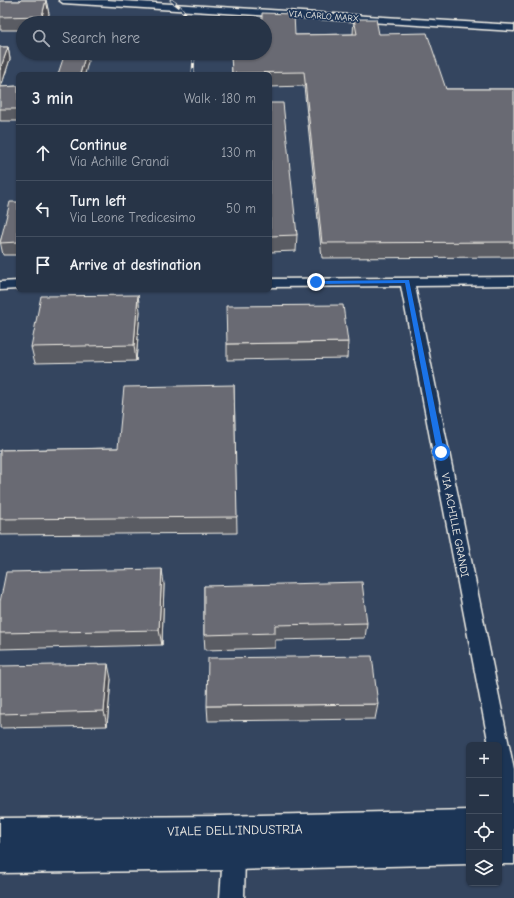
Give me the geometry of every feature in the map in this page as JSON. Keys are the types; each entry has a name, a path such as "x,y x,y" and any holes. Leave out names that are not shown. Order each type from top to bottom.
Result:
{"main road":[{"path":"502,824 514,823"},
{"name":"VIALE DELL'INDUSTRIA","path":"0,833 220,831 466,825"},
{"path":"502,849 514,849"},
{"path":"0,858 466,850"}],"street":[{"name":"VIA CARLO MARX","path":"63,0 514,28"},
{"path":"272,283 514,281"},
{"name":"VIA ACHILLE GRANDI","path":"407,282 498,742"},
{"path":"0,286 16,285"},
{"name":"VIA ACHILLE GRANDI","path":"502,761 514,823"},
{"path":"232,898 234,855"}],"building":[{"path":"46,0 42,16 0,17 0,1"},
{"path":"262,13 294,14 295,35 357,34 354,19 376,19 379,34 427,33 446,89 514,89 514,242 322,243 304,72 232,72 231,60 272,60 272,16 262,16"},
{"path":"0,47 8,47 0,70"},
{"path":"63,60 84,60 81,72 59,72"},
{"path":"16,86 16,109 0,109 0,87"},
{"path":"272,103 283,103 297,235 272,236"},
{"path":"10,202 16,202 16,242 0,243"},
{"path":"138,295 134,345 31,347 41,296"},
{"path":"343,305 348,342 227,344 226,306"},
{"path":"234,385 237,517 0,519 0,450 118,448 124,387"},
{"path":"162,569 159,630 0,633 0,602 6,572"},
{"path":"362,582 367,623 275,625 275,633 204,635 204,586"},
{"path":"372,656 378,704 207,706 208,658"},
{"path":"108,664 104,711 0,714 0,666"}],"railway":[{"path":"171,0 180,7 187,16"},
{"path":"193,72 194,60"}],"route":[{"path":"316,282 407,282 441,452"}]}
